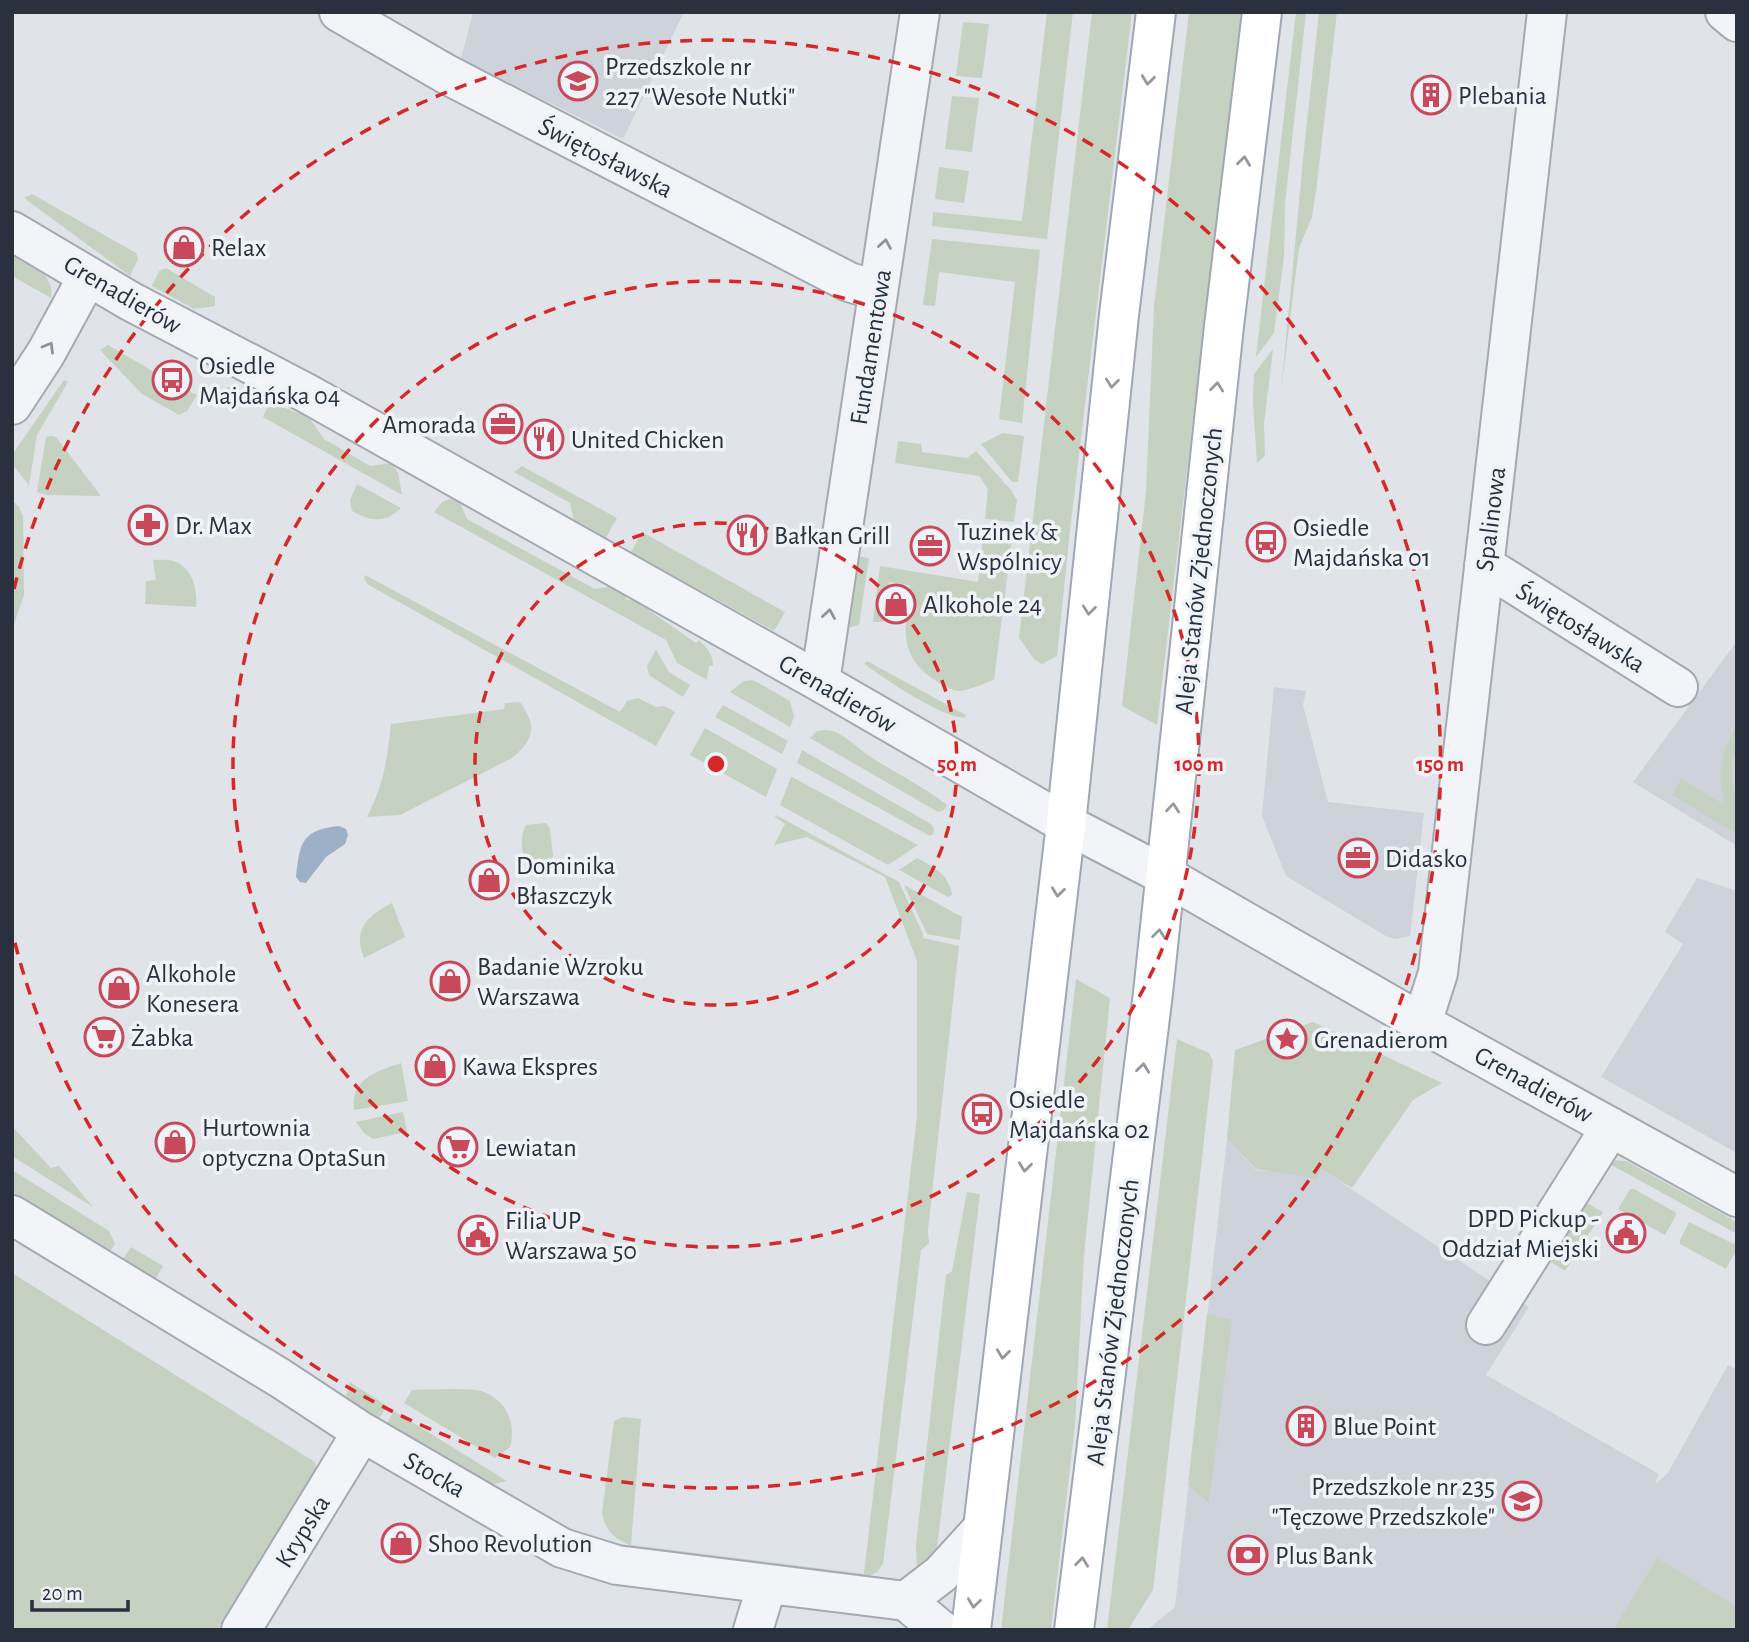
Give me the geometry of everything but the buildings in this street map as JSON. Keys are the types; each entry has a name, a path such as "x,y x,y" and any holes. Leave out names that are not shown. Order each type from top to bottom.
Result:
{"main road":[{"path":"971,1630 1066,824 1119,315 1156,12"},
{"name":"Aleja Stanów Zjednoczonych","path":"1074,1630 1166,876 1224,326 1262,12"}],"street":[{"name":"Świętosławska","path":"339,12 446,74 849,282 878,291"},
{"name":"Fundamentowa","path":"820,682 920,12"},
{"name":"Spalinowa","path":"1422,1023 1438,973 1547,12"},
{"path":"1725,12 1737,22"},
{"name":"Grenadierów","path":"12,231 131,301 308,394 820,682 1066,824 1166,876 1422,1023 1737,1197"},
{"path":"12,405 46,353 88,276"},
{"name":"Świętosławska","path":"1484,565 1678,687"},
{"path":"1486,1325 1611,1127"},
{"name":"Stocka","path":"12,1215 280,1378 362,1432 562,1548 617,1565 906,1601"},
{"name":"Krypska","path":"241,1630 362,1432"},
{"path":"941,1630 906,1601 941,1574 983,1528"},
{"path":"753,1630 767,1585"}],"shaded area":[{"name":"Przedszkole nr 227 \"Wesołe Nutki\"","path":"473,12 684,12 623,139 461,59"},
{"path":"1737,641 1737,846 1633,782"},
{"path":"1274,687 1306,691 1303,705 1328,802 1424,813 1410,936 1395,939 1386,936 1286,876 1262,816"},
{"path":"1697,878 1737,891 1737,1153 1601,1077 1683,944 1665,932"},
{"path":"1227,1139 1256,1170 1286,1173 1321,1169 1529,1307 1486,1375 1659,1474 1655,1484 1668,1473 1728,1365 1737,1370 1737,1630 1147,1630 1175,1607"}],"green space":[{"path":"1047,12 1073,12 1047,239 932,226 933,212 1022,221"},
{"path":"1092,12 1132,12 1057,656 1042,664 1034,659 1019,638"},
{"path":"1189,12 1241,12 1157,725 1122,706 1146,492 1154,307"},
{"path":"1296,12 1306,12 1285,204 1284,257 1274,333 1256,357"},
{"path":"1319,12 1337,12 1316,191 1312,217 1299,248 1281,391 1304,150"},
{"path":"963,22 989,24 982,78 956,76"},
{"path":"952,96 979,98 972,152 945,149"},
{"path":"939,167 969,171 964,203 935,199"},
{"path":"32,194 136,253 138,259 130,276 24,198"},
{"path":"932,239 1040,250 1022,423 999,419 1015,282 939,272 935,306 923,305"},
{"path":"12,254 40,270 49,282 51,298 12,276"},
{"path":"166,268 215,297 215,306 194,309 152,286 159,271"},
{"path":"108,345 156,373 154,377 182,393 185,389 197,395 187,411 179,415 142,394 100,350"},
{"path":"1273,349 1264,424 1265,456 1257,463 1254,374"},
{"path":"64,380 68,382 37,435 29,485 12,464 12,455"},
{"path":"228,387 304,415 324,439 370,466 391,463 398,473 402,495 263,417 267,408 244,396 235,402 223,395"},
{"path":"1003,433 1024,436 1018,482 1012,482 981,444"},
{"path":"46,437 56,437 101,496 48,495 37,492"},
{"path":"898,441 921,444 922,452 967,458 976,451 1017,500 1014,522 985,519 988,489 979,476 895,463"},
{"path":"522,466 617,518 605,539 574,521 570,503 514,472"},
{"path":"357,484 401,508 383,519 365,517 352,511 350,500"},
{"path":"449,499 459,500 467,519 595,589 613,586 625,594 626,599 637,602 696,643 699,640 713,662 713,666 709,666 707,680 677,663 666,640 434,512 442,502"},
{"path":"12,500 23,516 24,595 12,630"},
{"path":"984,530 1013,532 994,680 958,691 948,688 921,669 908,648 906,624 910,585 889,582 883,622 873,622 880,566 978,582"},
{"path":"642,532 785,612 774,631 631,552"},
{"path":"856,556 869,558 859,625 847,628"},
{"path":"153,560 174,561 187,570 195,588 196,607 145,604 146,581 156,580"},
{"path":"365,575 620,712 627,701 638,698 675,712 656,746 367,584"},
{"path":"656,650 669,672 690,685 683,697 649,675 647,666"},
{"path":"867,661 966,715 965,718 941,711 913,696 864,664"},
{"path":"753,680 790,701 794,717 790,727 730,692 744,681"},
{"path":"520,702 529,718 531,732 525,745 512,758 400,815 367,817 384,772 391,724 504,709 505,703"},
{"path":"723,705 788,741 782,754 715,717"},
{"path":"1737,726 1737,750 1733,758 1731,778 1737,799 1737,834 1672,795 1681,779 1725,805 1721,764 1726,746"},
{"path":"705,728 777,769 766,797 690,755"},
{"path":"826,730 844,737 872,758 929,792 947,805 944,810 938,812 810,738 817,731"},
{"path":"802,750 931,824 933,834 930,836 797,763"},
{"path":"791,777 918,845 888,865 780,805"},
{"path":"776,815 899,882 923,938 959,946 928,1230 929,1243 921,1250 883,1564 877,1572 867,1577 632,1546 612,1534 602,1513 614,1421 623,1417 641,1419 631,1545 864,1574 917,1116 917,961 885,877 807,837 774,845 785,824 775,817"},
{"path":"546,823 550,829 553,856 551,860 528,863 522,850 524,829 526,825"},
{"path":"917,858 944,877 952,895 948,897 899,870"},
{"path":"904,885 962,917 960,940 927,934"},
{"path":"392,903 405,937 364,958 360,939 364,924"},
{"path":"1076,979 1110,998 1084,1255 1075,1425 1051,1630 1001,1630"},
{"path":"1313,1022 1442,1083 1413,1100 1352,1188 1321,1169 1317,1179 1256,1169 1227,1139 1235,1050"},
{"path":"1177,1039 1209,1053 1213,1061 1153,1590 1128,1630 1107,1630"},
{"path":"401,1063 408,1101 354,1110 356,1091 367,1078"},
{"path":"403,1112 407,1132 373,1139 365,1134 356,1122"},
{"path":"12,1126 51,1168 59,1166 93,1207 12,1156"},
{"path":"1626,1161 1737,1222 1737,1234 1606,1162"},
{"path":"12,1170 109,1231 115,1244 110,1251 103,1253 12,1196"},
{"path":"1630,1189 1675,1212 1676,1215 1665,1235 1618,1209"},
{"path":"967,1192 980,1194 936,1556 917,1578 916,1545 946,1275 952,1271"},
{"path":"1587,1203 1603,1212 1565,1271 1551,1262"},
{"path":"1689,1222 1736,1245 1737,1249 1726,1269 1680,1244"},
{"path":"131,1247 163,1266 153,1284 124,1265 123,1259"},
{"path":"12,1273 315,1462 317,1472 217,1630 12,1630"},
{"path":"1207,1314 1232,1320 1209,1503 1188,1485"},
{"path":"350,1382 387,1406 376,1424 344,1403"},
{"path":"412,1390 470,1390 492,1396 504,1408 511,1422 510,1447 495,1458 404,1403"},
{"path":"394,1411 507,1481 482,1484 384,1428"},
{"path":"1657,1558 1737,1607 1737,1630 1613,1630"}],"water":[{"path":"339,826 346,829 348,835 345,844 326,857 306,883 300,882 296,877 299,855 305,840 317,831"}],"place":[{"name":"Przedszkole nr 227 \"Wesołe Nutki\"","path":"578,81"},
{"name":"Plebania","path":"1431,95"},
{"name":"Relax","path":"184,247"},
{"name":"Osiedle Majdańska 04","path":"172,380"},
{"name":"Amorada","path":"503,424"},
{"name":"United Chicken","path":"544,439"},
{"name":"Dr. Max","path":"148,525"},
{"name":"Bałkan Grill","path":"747,535"},
{"name":"Osiedle Majdańska 01","path":"1266,542"},
{"name":"Tuzinek & Wspólnicy","path":"930,546"},
{"name":"Alkohole 24","path":"896,604"},
{"name":"Didasko","path":"1358,858"},
{"name":"Dominika Błaszczyk","path":"489,880"},
{"name":"Badanie Wzroku Warszawa","path":"450,981"},
{"name":"Alkohole Konesera","path":"119,988"},
{"name":"Żabka","path":"104,1037"},
{"name":"Grenadierom","path":"1287,1039"},
{"name":"Kawa Ekspres","path":"435,1066"},
{"name":"Osiedle Majdańska 02","path":"982,1114"},
{"name":"Hurtownia optyczna OptaSun","path":"175,1142"},
{"name":"Lewiatan","path":"458,1147"},
{"name":"DPD Pickup - Oddział Miejski","path":"1626,1233"},
{"name":"Filia UP Warszawa 50","path":"478,1235"},
{"name":"Blue Point","path":"1306,1426"},
{"name":"Przedszkole nr 235 \"Tęczowe Przedszkole\"","path":"1522,1501"},
{"name":"Shoo Revolution","path":"401,1543"},
{"name":"Plus Bank","path":"1248,1555"}]}
